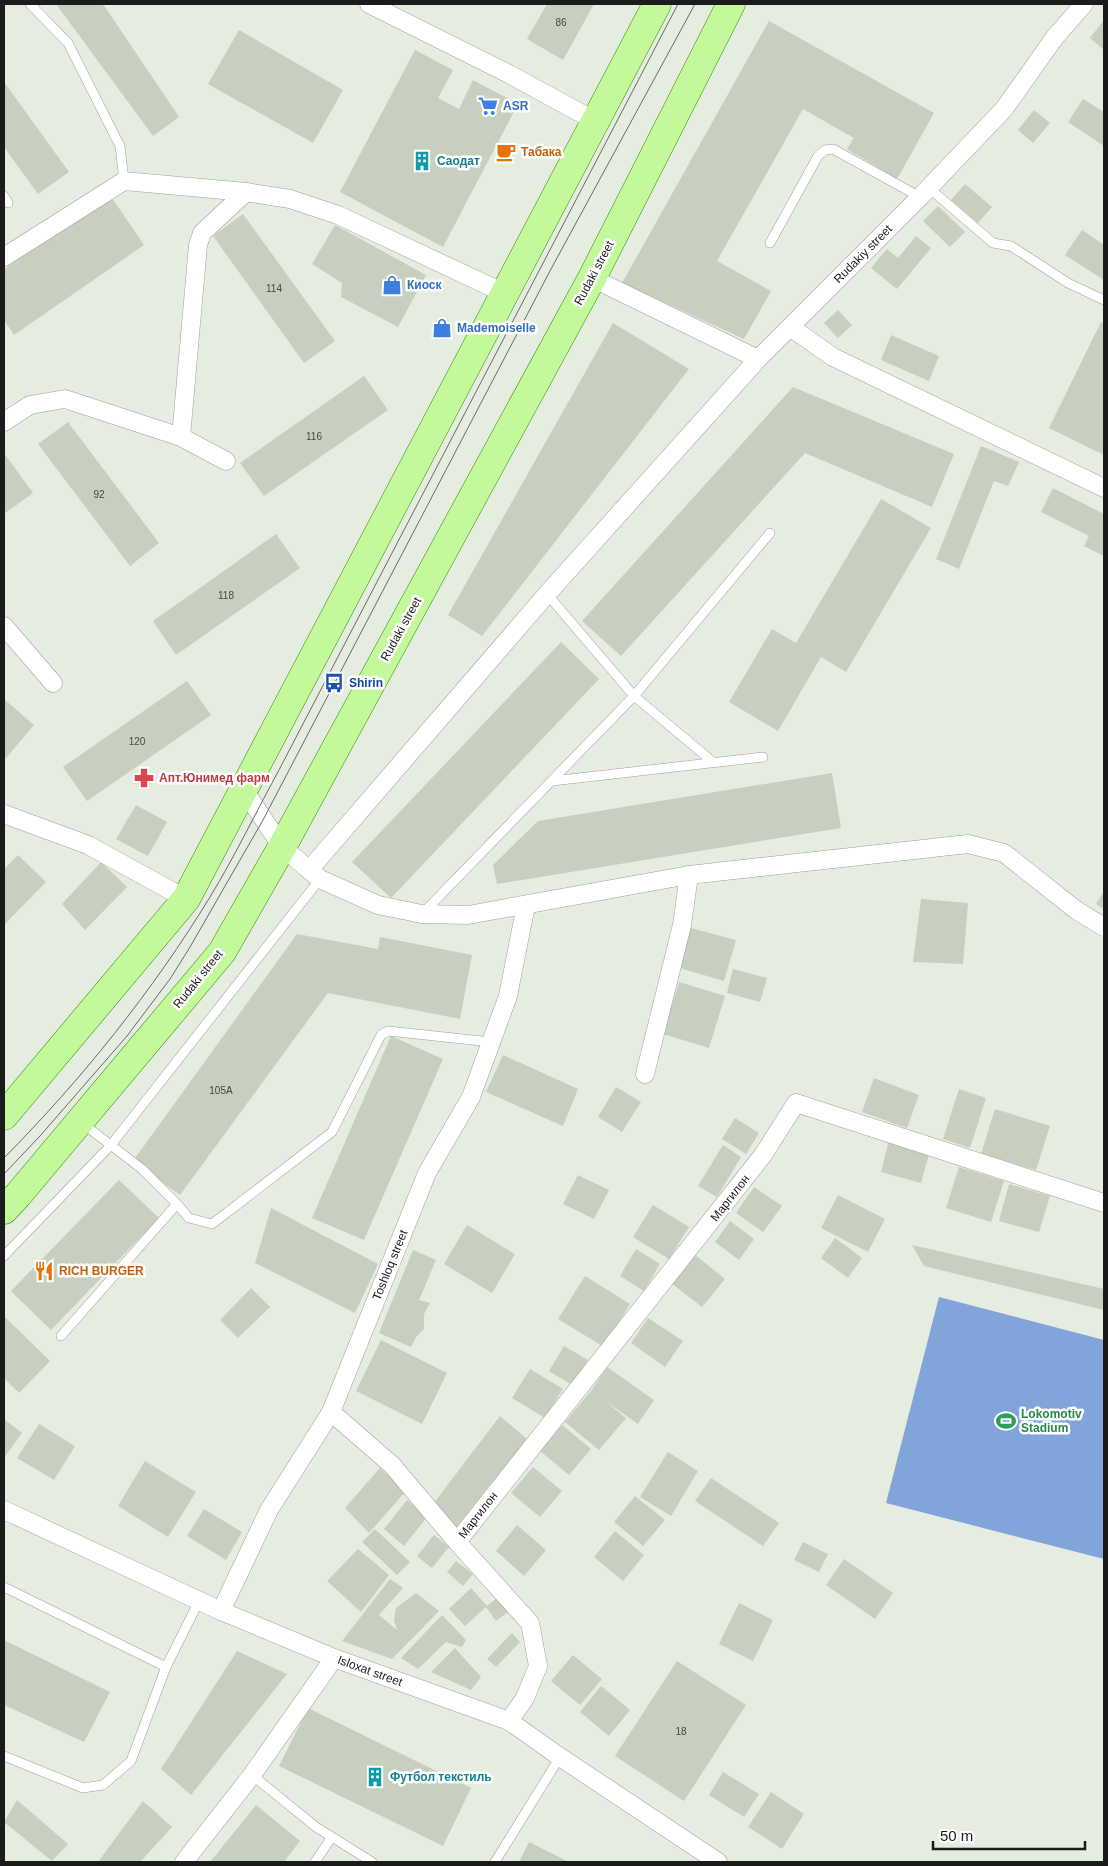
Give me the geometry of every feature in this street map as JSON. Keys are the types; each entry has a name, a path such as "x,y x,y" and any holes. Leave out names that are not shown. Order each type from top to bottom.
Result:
{"main road":[{"path":"4,1116 186,899 657,4"},
{"name":"Rudaki street","path":"4,1210 222,952 282,847 592,278 731,4"}],"street":[{"name":"Rudakiy street","path":"314,874 547,594 758,359 925,192 1004,109 1055,37 1084,4"},
{"path":"377,6 509,74 594,121"},
{"path":"4,257 124,181 246,192 290,199 338,215 504,294"},
{"path":"181,438 198,245 202,234 246,192"},
{"path":"592,278 758,359"},
{"path":"790,327 833,357 1104,488"},
{"path":"4,422 30,405 65,399 181,438 226,461"},
{"path":"4,626 52,683"},
{"path":"244,790 282,847 314,874 378,905 422,914 468,915 689,875 968,844 1004,854 1076,910 1104,926"},
{"path":"4,814 88,845 186,899"},
{"path":"644,1074 682,925 689,875"},
{"name":"Toshloq street","path":"221,1611 269,1510 331,1412 427,1173 471,1097 508,996 526,905"},
{"name":"Маргилон","path":"457,1542 763,1155 796,1104 1104,1203"},
{"path":"331,1412 392,1464 457,1542 530,1622 538,1666 525,1698 509,1721"},
{"name":"Isloxat street","path":"4,1510 221,1611 334,1658 509,1721 718,1862"},
{"path":"184,1862 252,1775 334,1658"}],"lane":[{"path":"30,4 68,43 120,146 124,181"},
{"path":"770,243 818,156 825,150 833,149 925,192 993,244 1011,246 1068,283 1104,300"},
{"path":"422,914 634,696 770,533"},
{"path":"547,594 634,696 713,762"},
{"path":"552,781 763,757"},
{"path":"4,1256 111,1145 314,874"},
{"path":"80,1121 142,1169 177,1204 188,1218 212,1224 332,1132 381,1036 388,1031 491,1042"},
{"path":"61,1336 177,1204"},
{"path":"4,1586 166,1667"},
{"path":"4,1756 83,1788 104,1785 131,1761 166,1667 199,1601"},
{"path":"495,1862 560,1757"},
{"path":"252,1775 316,1827 372,1862"},
{"path":"315,1862 332,1837"}],"shaded area":[{"name":"Lokomotiv Stadium","path":"939,1297 1104,1340 1104,1559 886,1503"}],"building":[{"path":"56,4 103,4 179,117 153,136"},
{"path":"547,4 594,4 563,60 527,39"},
{"path":"1104,20 1104,50 1090,38"},
{"path":"769,21 934,113 897,179 847,149 854,138 803,109 717,261 771,291 744,339 622,283"},
{"path":"239,30 343,90 313,143 208,84"},
{"name":"Саодат","path":"415,50 453,70 438,98 459,109 473,80 518,104 443,247 340,192"},
{"path":"4,82 69,172 38,194 4,147"},
{"path":"1083,99 1104,112 1104,146 1068,122"},
{"path":"1034,110 1050,123 1033,143 1018,130"},
{"path":"965,184 992,207 978,223 951,200"},
{"path":"110,195 144,245 14,335 4,320 4,269"},
{"path":"938,206 965,232 950,247 923,221"},
{"path":"243,214 335,341 304,363 213,236"},
{"path":"335,225 426,275 398,327 341,297 342,283 312,264"},
{"path":"1082,230 1104,245 1104,280 1065,255"},
{"path":"916,236 931,248 897,289 871,268 887,249 898,258"},
{"path":"838,310 852,325 838,338 824,323"},
{"path":"1101,322 1104,324 1104,455 1049,428"},
{"path":"613,323 689,369 482,636 448,615"},
{"path":"891,335 939,356 929,381 881,360"},
{"path":"364,376 388,410 264,496 240,463"},
{"path":"793,387 954,454 932,507 805,453 621,656 582,621"},
{"path":"68,422 159,543 130,566 38,444"},
{"path":"981,446 1019,462 1008,486 994,481 959,569 936,559"},
{"path":"4,453 33,493 4,514"},
{"path":"1053,488 1104,514 1104,556 1084,546 1089,536 1041,512"},
{"path":"881,499 931,528 846,672 821,657 778,731 729,702 772,629 796,643"},
{"path":"276,534 300,568 176,655 153,621"},
{"path":"561,642 599,679 391,898 352,862"},
{"path":"187,681 211,715 87,801 63,767"},
{"path":"4,699 34,725 6,758 4,757"},
{"path":"832,773 841,828 497,884 493,865 538,821"},
{"path":"136,805 167,822 148,856 116,839"},
{"path":"18,855 46,882 4,925 4,869"},
{"path":"101,862 127,887 85,930 62,904"},
{"path":"1104,891 1104,909 1096,904"},
{"path":"921,899 968,903 963,964 913,962"},
{"path":"687,927 736,940 724,981 676,967"},
{"path":"297,934 378,949 380,937 472,955 460,1019 328,993 180,1195 133,1161"},
{"path":"733,969 767,978 760,1002 727,993"},
{"path":"679,982 725,996 709,1048 663,1034"},
{"path":"391,1036 443,1059 364,1240 312,1218"},
{"path":"503,1055 578,1089 563,1126 486,1092"},
{"path":"874,1078 919,1095 907,1128 862,1112"},
{"path":"616,1087 641,1102 622,1132 598,1117"},
{"path":"959,1089 986,1098 970,1148 943,1139"},
{"path":"995,1109 1050,1126 1036,1170 981,1154"},
{"path":"735,1118 759,1133 746,1154 722,1139"},
{"path":"889,1140 930,1151 921,1183 881,1172"},
{"path":"723,1145 741,1157 717,1197 698,1186"},
{"path":"959,1167 1004,1181 991,1222 946,1208"},
{"path":"578,1175 609,1190 594,1219 563,1204"},
{"path":"119,1180 159,1218 51,1330 11,1291"},
{"path":"1009,1184 1050,1196 1039,1232 999,1221"},
{"path":"754,1187 782,1206 763,1232 736,1213"},
{"path":"838,1195 885,1219 868,1252 821,1228"},
{"path":"653,1205 689,1227 669,1259 633,1237"},
{"path":"271,1208 378,1264 355,1313 255,1263"},
{"path":"730,1221 754,1239 739,1260 715,1242"},
{"path":"467,1225 515,1254 492,1293 444,1264"},
{"path":"835,1238 862,1258 848,1278 821,1258"},
{"path":"912,1245 1104,1289 1104,1310 924,1266"},
{"path":"636,1249 660,1264 644,1291 620,1276"},
{"path":"413,1250 436,1260 419,1300 430,1303 424,1314 424,1329 416,1337 411,1347 379,1333"},
{"path":"694,1254 725,1279 702,1307 671,1283"},
{"path":"585,1276 630,1304 604,1347 558,1319"},
{"path":"251,1288 270,1307 238,1338 220,1320"},
{"path":"4,1316 50,1361 19,1393 4,1378"},
{"path":"648,1318 683,1341 665,1367 631,1343"},
{"path":"381,1340 447,1373 422,1424 356,1391"},
{"path":"564,1346 588,1360 572,1385 549,1371"},
{"path":"607,1367 654,1400 638,1424 604,1400 626,1418 599,1450 565,1422 591,1391"},
{"path":"530,1369 563,1389 545,1418 512,1398"},
{"path":"500,1416 527,1439 454,1530 433,1504"},
{"path":"4,1419 22,1433 4,1458"},
{"path":"39,1424 75,1446 54,1480 17,1458"},
{"path":"562,1425 591,1449 569,1475 540,1451"},
{"path":"668,1452 698,1471 671,1516 640,1497"},
{"path":"145,1461 196,1492 168,1537 118,1506"},
{"path":"533,1467 562,1491 540,1517 511,1493"},
{"path":"380,1468 406,1491 369,1533 345,1508"},
{"path":"711,1478 779,1523 763,1546 695,1501"},
{"path":"635,1496 665,1520 643,1546 614,1522"},
{"path":"407,1500 427,1517 404,1546 384,1529"},
{"path":"204,1509 242,1532 226,1560 187,1536"},
{"path":"517,1525 546,1550 524,1576 496,1551"},
{"path":"375,1529 410,1562 397,1575 362,1542"},
{"path":"615,1531 644,1555 623,1581 594,1557"},
{"path":"434,1535 449,1547 432,1568 417,1556"},
{"path":"803,1542 828,1554 819,1572 794,1560"},
{"path":"358,1549 389,1575 361,1612 327,1581"},
{"path":"844,1559 893,1593 875,1619 826,1585"},
{"path":"456,1561 473,1574 463,1586 447,1572"},
{"path":"390,1579 403,1588 379,1615 397,1630 394,1620 396,1608 416,1593 439,1611 392,1659 342,1641"},
{"path":"471,1588 487,1606 497,1598 508,1612 496,1621 486,1607 465,1626 449,1609"},
{"path":"739,1603 773,1620 753,1661 719,1644"},
{"path":"442,1615 466,1640 462,1647 446,1642 418,1669 401,1658"},
{"path":"512,1633 520,1642 496,1667 487,1659"},
{"path":"4,1640 110,1692 84,1742 4,1705"},
{"path":"455,1648 481,1677 471,1690 431,1672"},
{"path":"237,1651 287,1674 191,1795 161,1769"},
{"path":"573,1655 602,1679 580,1705 551,1681"},
{"path":"677,1661 746,1705 684,1801 615,1756"},
{"path":"601,1686 630,1710 609,1736 580,1712"},
{"name":"Футбол текстиль","path":"308,1708 471,1788 443,1846 279,1766"},
{"path":"723,1772 759,1794 744,1817 709,1795"},
{"path":"771,1792 804,1814 782,1849 748,1827"},
{"path":"17,1800 68,1844 52,1861 4,1822"},
{"path":"143,1801 172,1827 140,1862 98,1862"},
{"path":"256,1805 300,1841 284,1862 210,1862"},
{"path":"529,1842 569,1862 519,1862"}],"tram line":[{"path":"4,1158 61,1097 114,1034 164,967 219,881 279,770 678,4"},
{"path":"4,1174 40,1136 127,1036 170,979 190,947 263,820 551,269 695,4"}],"place":[{"name":"ASR","path":"488,106"},
{"name":"Табака","path":"506,152"},
{"name":"Саодат","path":"422,161"},
{"name":"Киоск","path":"392,285"},
{"name":"Mademoiselle","path":"442,328"},
{"name":"Shirin","path":"334,683"},
{"name":"Апт.Юнимед фарм","path":"144,778"},
{"name":"RICH BURGER","path":"44,1271"},
{"name":"Lokomotiv Stadium","path":"1006,1421"},
{"name":"Футбол текстиль","path":"375,1777"}]}
